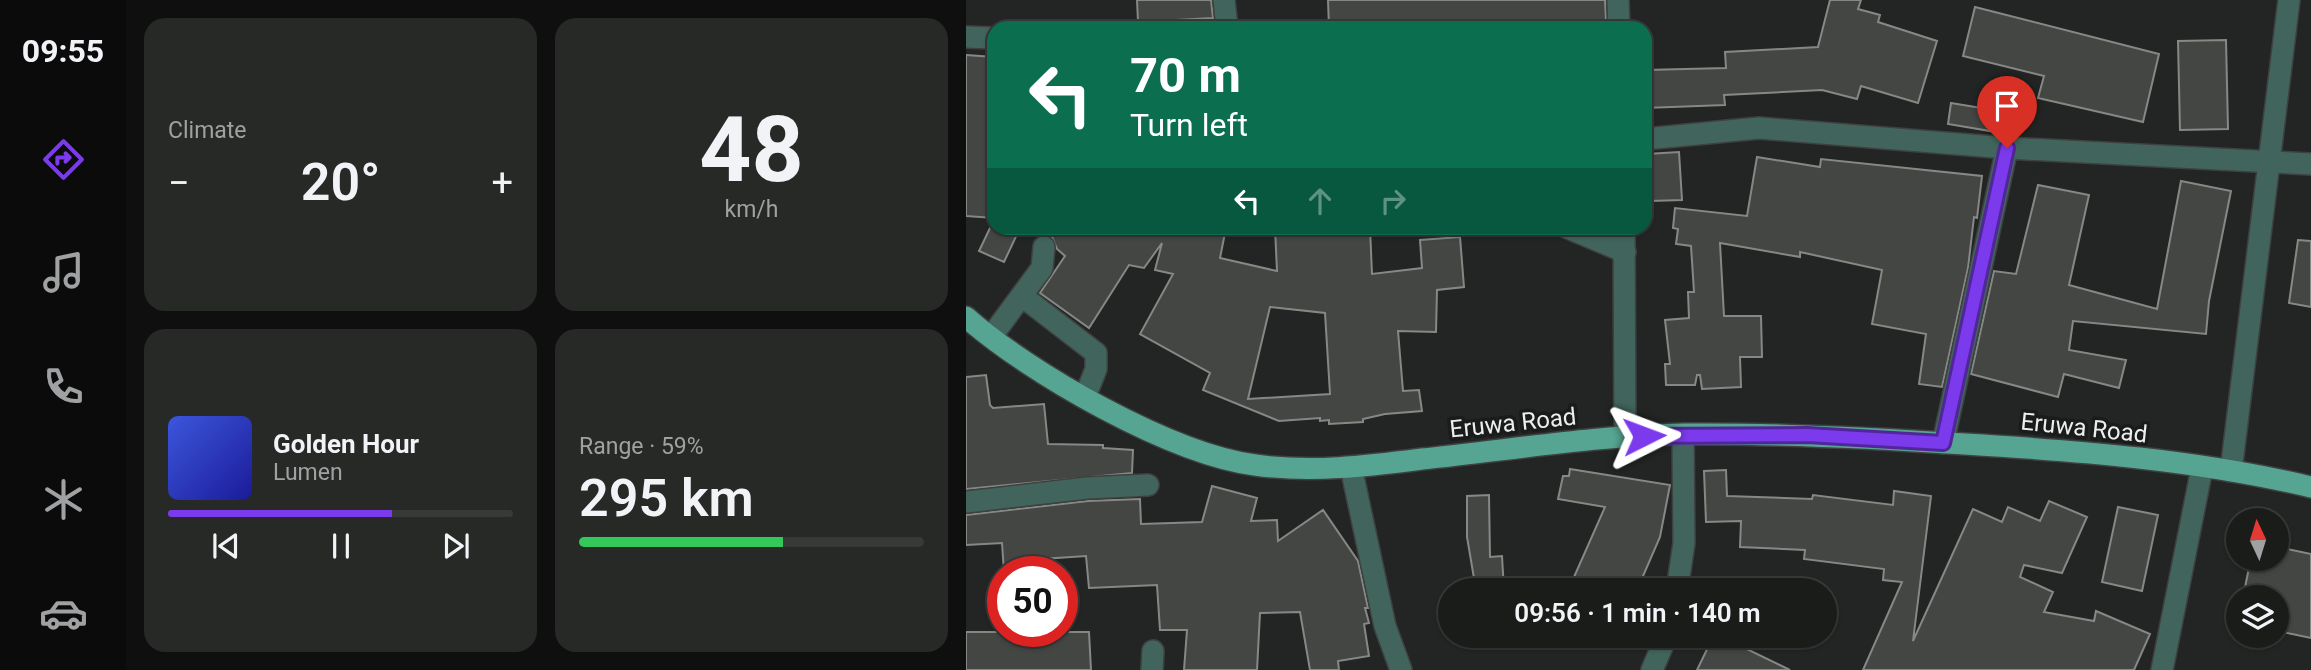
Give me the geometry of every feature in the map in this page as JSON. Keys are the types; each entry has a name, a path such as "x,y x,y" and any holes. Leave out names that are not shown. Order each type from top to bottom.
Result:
{"main road":[{"name":"Eruwa Road","path":"966,317 1032,367 1085,397 1172,440 1255,465 1351,467 1625,437 1683,434 1807,435 2081,451 2231,471 2311,486"}],"street":[{"path":"1224,0 1226,21"},
{"path":"1618,0 1619,21"},
{"path":"2231,471 2289,0"},
{"path":"966,37 987,38"},
{"path":"1652,138 1759,128 2007,148 2311,164"},
{"path":"1943,443 2007,148"},
{"path":"1586,235 1625,251"},
{"path":"1625,235 1625,437"},
{"path":"991,337 1042,268 1044,247"},
{"path":"1022,296 1096,353 1096,369 1085,397"},
{"path":"1679,578 1684,543 1683,434"},
{"path":"1351,467 1385,626 1401,670"},
{"path":"2162,670 2202,468"},
{"path":"966,502 1087,488 1148,485"},
{"path":"1652,670 1661,648"}],"building":[{"path":"1137,0 1211,0 1213,18 1138,21"},
{"path":"1328,0 1605,0 1606,21 1498,21 1329,21"},
{"path":"1830,0 1861,0 1858,9 1880,15 1878,22 1937,41 1918,103 1861,86 1857,99 1822,90 1724,95 1725,105 1652,108 1652,70 1726,68 1725,52 1818,47"},
{"path":"1975,7 2159,54 2143,122 2038,98 2044,76 1963,56"},
{"path":"2226,40 2228,129 2180,130 2178,41"},
{"path":"966,55 987,56 987,218 966,216"},
{"path":"1951,103 2000,111 1996,132 1948,124"},
{"path":"1679,152 1682,200 1652,201 1652,154"},
{"path":"1757,157 1820,167 1821,159 1982,176 1968,268 1942,387 1919,384 1926,334 1872,324 1882,270 1800,252 1800,257 1720,243 1724,316 1761,316 1762,357 1740,357 1741,387 1702,389 1700,375 1697,375 1695,385 1666,385 1665,364 1670,364 1665,320 1689,318 1688,292 1694,292 1691,246 1676,244 1678,229 1673,228 1675,208 1747,216"},
{"path":"2181,181 2231,191 2209,301 2206,334 2073,321 2069,350 2126,360 2119,388 2064,374 2058,397 1971,374 1994,271 2016,274 2038,185 2089,195 2069,285 2157,309"},
{"path":"987,234 1017,235 1004,262 979,251"},
{"path":"1039,235 1225,235 1220,258 1277,271 1275,235 1370,235 1372,274 1422,268 1420,240 1460,237 1464,287 1437,290 1436,332 1398,331 1403,391 1419,390 1422,411 1385,414 1363,419 1363,422 1329,424 1329,420 1320,421 1320,418 1279,421 1203,390 1210,373 1140,334 1173,274 1155,270 1162,243 1144,268 1129,265 1089,328 1040,293 1065,256 1057,249 1052,237","holes":["1270,307 1325,313 1330,394 1248,399"]},
{"path":"2298,240 2311,241 2311,307 2289,303"},
{"path":"986,375 990,405 993,408 1044,404 1048,444 1103,445 1103,448 1133,450 1132,473 966,489 966,377"},
{"path":"1570,469 1670,485 1660,537 1642,578 1574,577 1605,507 1558,499 1563,476 1569,476"},
{"path":"1726,470 1727,496 1812,499 1813,495 1893,505 1894,491 1931,496 1913,641 1973,509 2002,522 2008,507 2040,521 2049,501 2087,517 2062,573 2024,565 2020,577 2053,592 2044,612 2094,621 2096,611 2150,634 2134,670 1863,670 1902,582 1883,580 1884,569 1804,559 1805,550 1740,547 1741,521 1706,522 1704,471"},
{"path":"1212,486 1257,498 1251,521 1277,520 1278,541 1323,510 1358,561 1368,608 1365,608 1369,623 1364,624 1369,656 1338,661 1339,670 1310,670 1300,612 1260,613 1257,670 1184,670 1187,630 1160,630 1157,585 1089,588 1086,556 1003,556 1002,543 966,545 966,515 1088,501 1140,499 1141,524 1202,522"},
{"path":"1489,495 1490,557 1502,556 1503,578 1474,578 1467,537 1467,496"},
{"path":"2118,507 2158,515 2142,591 2102,582"},
{"path":"2289,549 2311,554 2311,638 2289,633 2289,585 2245,585 2248,571 2289,571"},
{"path":"966,632 987,632 987,647 1078,647 1078,632 1089,632 1091,670 966,670"},
{"path":"1708,648 1745,648 1790,670 1697,670"}],"route":[{"path":"1644,436 1807,435 1943,443 2007,148"}]}
